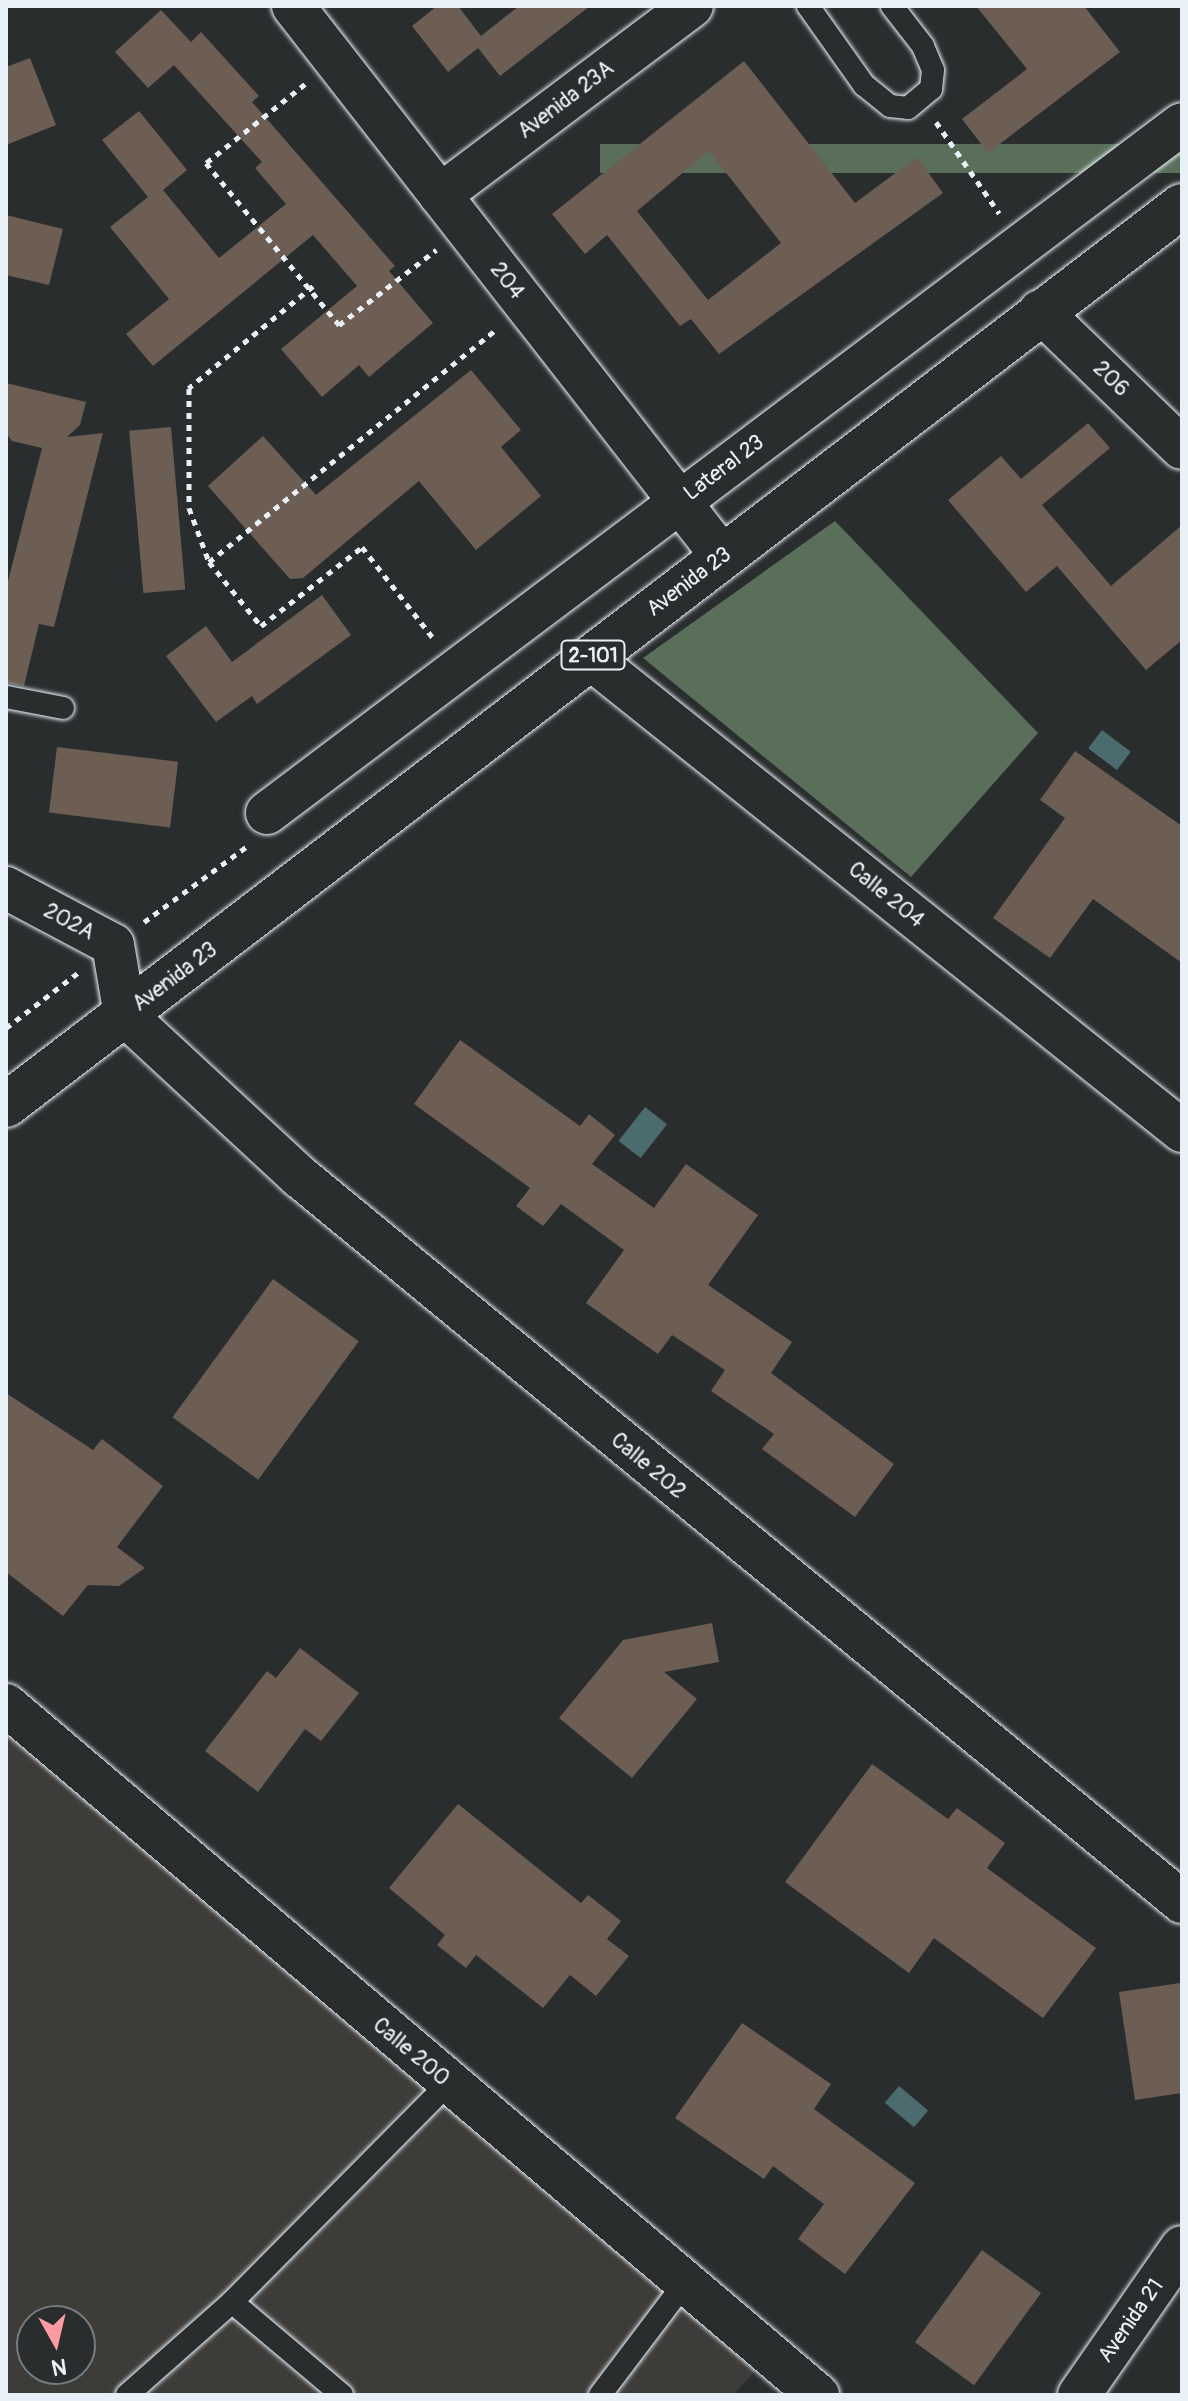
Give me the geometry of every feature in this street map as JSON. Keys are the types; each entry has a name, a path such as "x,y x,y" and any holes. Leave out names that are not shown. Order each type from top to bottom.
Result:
{"main road":[{"name":"Avenida 23","path":"6,1105 1040,311 1182,206"}],"street":[{"name":"204","path":"293,6 722,556"},
{"name":"Avenida 23A","path":"440,195 692,6"},
{"name":"Lateral 23","path":"267,813 1182,124"},
{"name":"206","path":"1040,311 1182,448"},
{"name":"Calle 204","path":"590,658 1182,1131"},
{"name":"202A","path":"6,888 113,945 125,1015"},
{"name":"Calle 202","path":"125,1015 300,1177 1182,1902"},
{"name":"Calle 200","path":"6,1705 448,2084 818,2395"},
{"name":"Avenida 21","path":"1079,2395 1182,2247"}],"lane":[{"path":"808,6 864,85 890,106 922,102 933,70 892,6"},
{"path":"6,697 63,708"},
{"path":"127,2395 232,2302 448,2084"},
{"path":"600,2395 684,2284"},
{"path":"232,2302 342,2395"}],"path":[{"path":"335,60 206,163 313,286 339,325 466,228"},
{"path":"922,102 1022,246"},
{"path":"313,286 189,388 189,508 209,562 261,626 362,547 458,670"},
{"path":"209,562 526,305"}],"shaded area":[{"path":"6,1705 769,2356 733,2395 6,2395"}],"green space":[{"path":"600,144 1182,144 1182,173 600,173"},
{"path":"835,521 1038,733 911,877 643,658"}],"water":[{"path":"1102,730 1131,752 1117,770 1088,748"},
{"path":"645,1107 667,1124 641,1158 619,1141"},
{"path":"899,2086 928,2110 914,2127 885,2103"}],"building":[{"path":"437,6 458,6 481,36 519,6 590,6 500,76 478,48 448,72 412,26"},
{"path":"976,6 1084,6 1120,52 988,153 962,119 1027,69"},
{"path":"161,10 191,42 201,32 259,96 252,102 395,266 389,271 433,323 369,377 359,365 322,397 281,349 357,286 313,235 153,366 126,334 169,299 110,227 148,197 102,140 139,111 187,170 163,190 219,258 286,204 255,168 262,162 174,65 148,88 115,52"},
{"path":"30,58 56,125 6,145 6,67"},
{"path":"744,61 855,203 917,157 943,193 719,354 691,319 680,326 607,235 585,254 552,214","holes":["709,151 781,243 708,300 637,211"]},
{"path":"6,215 63,229 49,285 6,275"},
{"path":"471,370 521,430 501,447 541,496 476,550 419,481 303,578 290,579 208,486 263,436 316,495"},
{"path":"6,383 86,402 80,425 67,437 103,433 54,627 39,624 24,686 6,683 6,589 42,448 12,441 6,433"},
{"path":"1088,423 1110,448 1042,505 1111,586 1182,525 1182,640 1146,670 1057,566 1026,592 948,500 1001,456 1021,479"},
{"path":"171,427 185,589 143,593 129,431"},
{"path":"322,595 351,635 257,704 252,696 216,722 166,656 206,626 232,662"},
{"path":"57,747 178,762 170,827 49,813"},
{"path":"1075,751 1182,826 1182,963 1093,899 1050,958 993,918 1065,818 1040,800"},
{"path":"460,1040 580,1126 589,1114 615,1135 592,1164 654,1208 686,1164 758,1215 708,1285 792,1342 771,1373 894,1464 855,1517 762,1449 774,1434 711,1391 725,1370 672,1335 658,1354 586,1303 624,1250 561,1204 543,1226 516,1206 530,1188 414,1104"},
{"path":"273,1279 359,1341 258,1480 172,1417"},
{"path":"6,1393 93,1450 102,1439 163,1486 117,1547 145,1568 119,1586 88,1585 63,1616 6,1572"},
{"path":"712,1623 719,1662 664,1672 697,1699 632,1778 559,1718 623,1640"},
{"path":"300,1648 359,1693 321,1741 305,1729 258,1792 205,1751 267,1671 276,1678"},
{"path":"872,1764 948,1819 957,1808 1005,1843 987,1868 1096,1948 1043,2018 934,1938 909,1973 785,1882"},
{"path":"458,1804 581,1903 588,1895 621,1921 607,1939 629,1956 596,1996 570,1975 543,2008 476,1955 466,1968 437,1945 445,1935 389,1888"},
{"path":"1180,1983 1182,2093 1135,2100 1119,1992"},
{"path":"742,2023 831,2084 814,2109 915,2183 845,2274 798,2239 824,2204 773,2166 764,2179 675,2118"},
{"path":"982,2250 1041,2293 974,2385 915,2342"}]}
